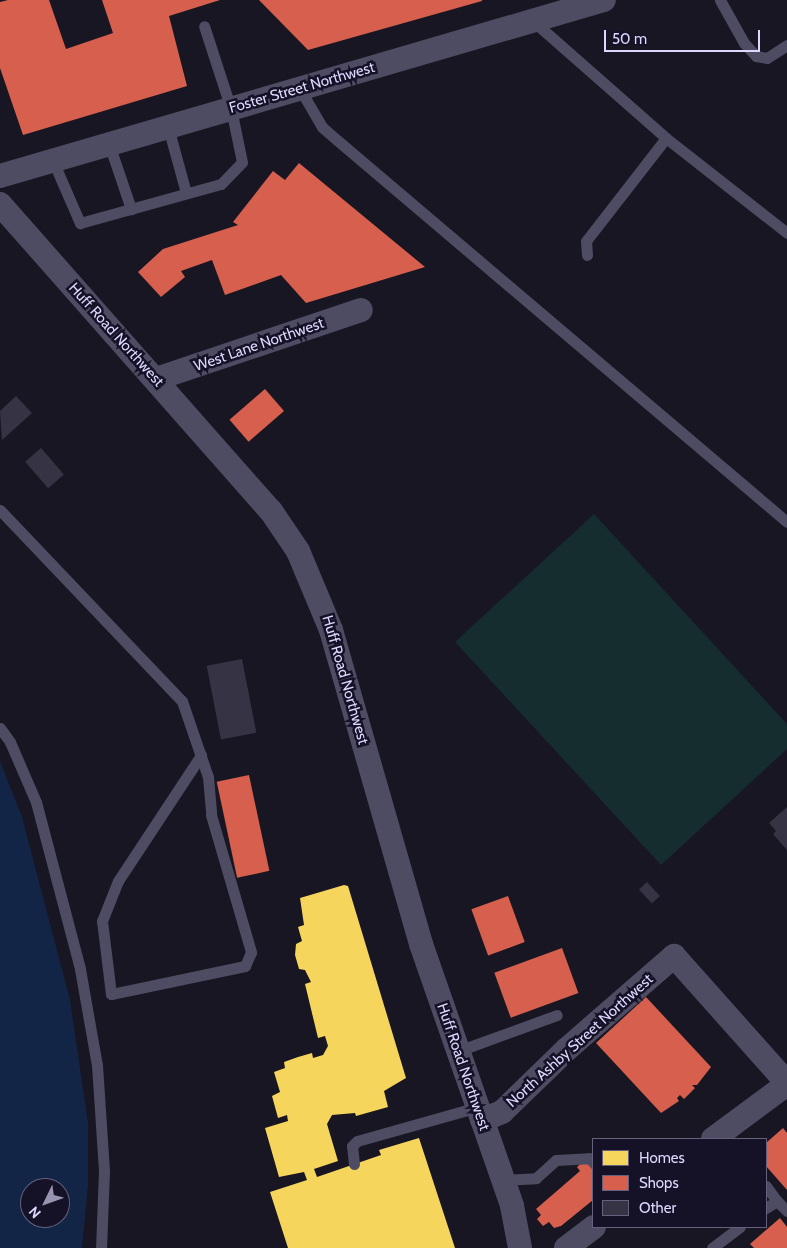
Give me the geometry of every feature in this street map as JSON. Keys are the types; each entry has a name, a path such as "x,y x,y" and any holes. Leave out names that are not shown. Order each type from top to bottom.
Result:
{"street":[{"name":"Foster Street Northwest","path":"0,176 604,0"},
{"name":"Huff Road Northwest","path":"0,204 271,511 298,551 318,592 420,944 503,1180 520,1248"},
{"name":"West Lane Northwest","path":"156,379 362,310"},
{"name":"North Ashby Street Northwest","path":"480,1114 502,1112 567,1049 674,956 787,1084"},
{"path":"718,1138 787,1084"},
{"path":"566,1248 593,1228"}],"lane":[{"path":"720,0 744,43 756,56 768,58 787,45"},
{"path":"533,21 666,138 787,233"},
{"path":"53,161 80,223 220,184 242,162 231,109 204,26"},
{"path":"300,89 322,127 787,522"},
{"path":"168,127 186,193"},
{"path":"587,255 586,241 666,138"},
{"path":"110,144 131,209"},
{"path":"0,510 182,701 201,756 208,777 211,815 251,952 245,966 111,994 102,921 118,881 201,756"},
{"path":"0,728 10,742 36,802 80,969 97,1065 104,1171 102,1248"},
{"path":"458,1051 557,1015"},
{"path":"354,1164 352,1146 357,1141 480,1114"},
{"path":"503,1180 536,1178 556,1160 589,1158 592,1161"},
{"path":"767,1187 787,1211"},
{"path":"767,1207 777,1201"},
{"path":"712,1248 739,1228"}],"green space":[{"path":"594,514 787,724 787,749 661,865 455,642"}],"water":[{"path":"0,761 22,817 70,1000 88,1123 88,1186 82,1248 0,1248"}],"building: Homes":[{"path":"344,885 348,886 406,1078 384,1091 388,1107 356,1116 355,1113 332,1115 327,1124 338,1161 314,1169 317,1177 381,1155 379,1150 419,1138 455,1248 288,1248 270,1192 307,1180 304,1172 279,1177 265,1128 288,1121 287,1115 278,1118 272,1096 280,1092 274,1072 285,1068 284,1062 298,1057 312,1053 313,1058 323,1055 328,1046 325,1036 318,1038 305,984 311,982 305,970 299,969 295,955 296,944 302,941 298,927 304,925 300,898"}],"building: Shops":[{"path":"8,0 49,0 66,49 113,33 102,0 220,0 169,16 187,86 23,135 0,68 0,2"},
{"path":"259,0 482,0 482,1 308,50"},
{"path":"299,163 425,267 306,303 281,275 225,295 212,260 181,271 185,277 161,297 138,272 163,249 238,225 233,222 273,171 285,180"},
{"path":"265,389 284,411 249,442 230,420"},
{"path":"249,775 269,871 237,878 217,782"},
{"path":"508,896 525,942 488,955 471,909"},
{"path":"562,948 578,993 511,1018 494,973"},
{"path":"646,997 711,1067 697,1085 692,1085 695,1088 684,1099 680,1095 677,1098 679,1101 661,1113 596,1043"},
{"path":"783,1128 787,1133 787,1190 767,1167 767,1142"},
{"path":"585,1160 592,1169 592,1201 561,1226 554,1228 549,1222 543,1226 537,1219 541,1215 536,1209 580,1171 577,1167"},
{"path":"780,1218 787,1227 787,1248 754,1248 750,1244"}],"building: Other":[{"path":"16,396 32,413 2,440 0,411"},
{"path":"41,448 64,474 48,488 25,462"},
{"path":"242,659 256,733 221,739 207,666"},
{"path":"787,807 787,850 773,834 776,831 769,823"},
{"path":"647,882 660,896 652,903 639,890"}]}
